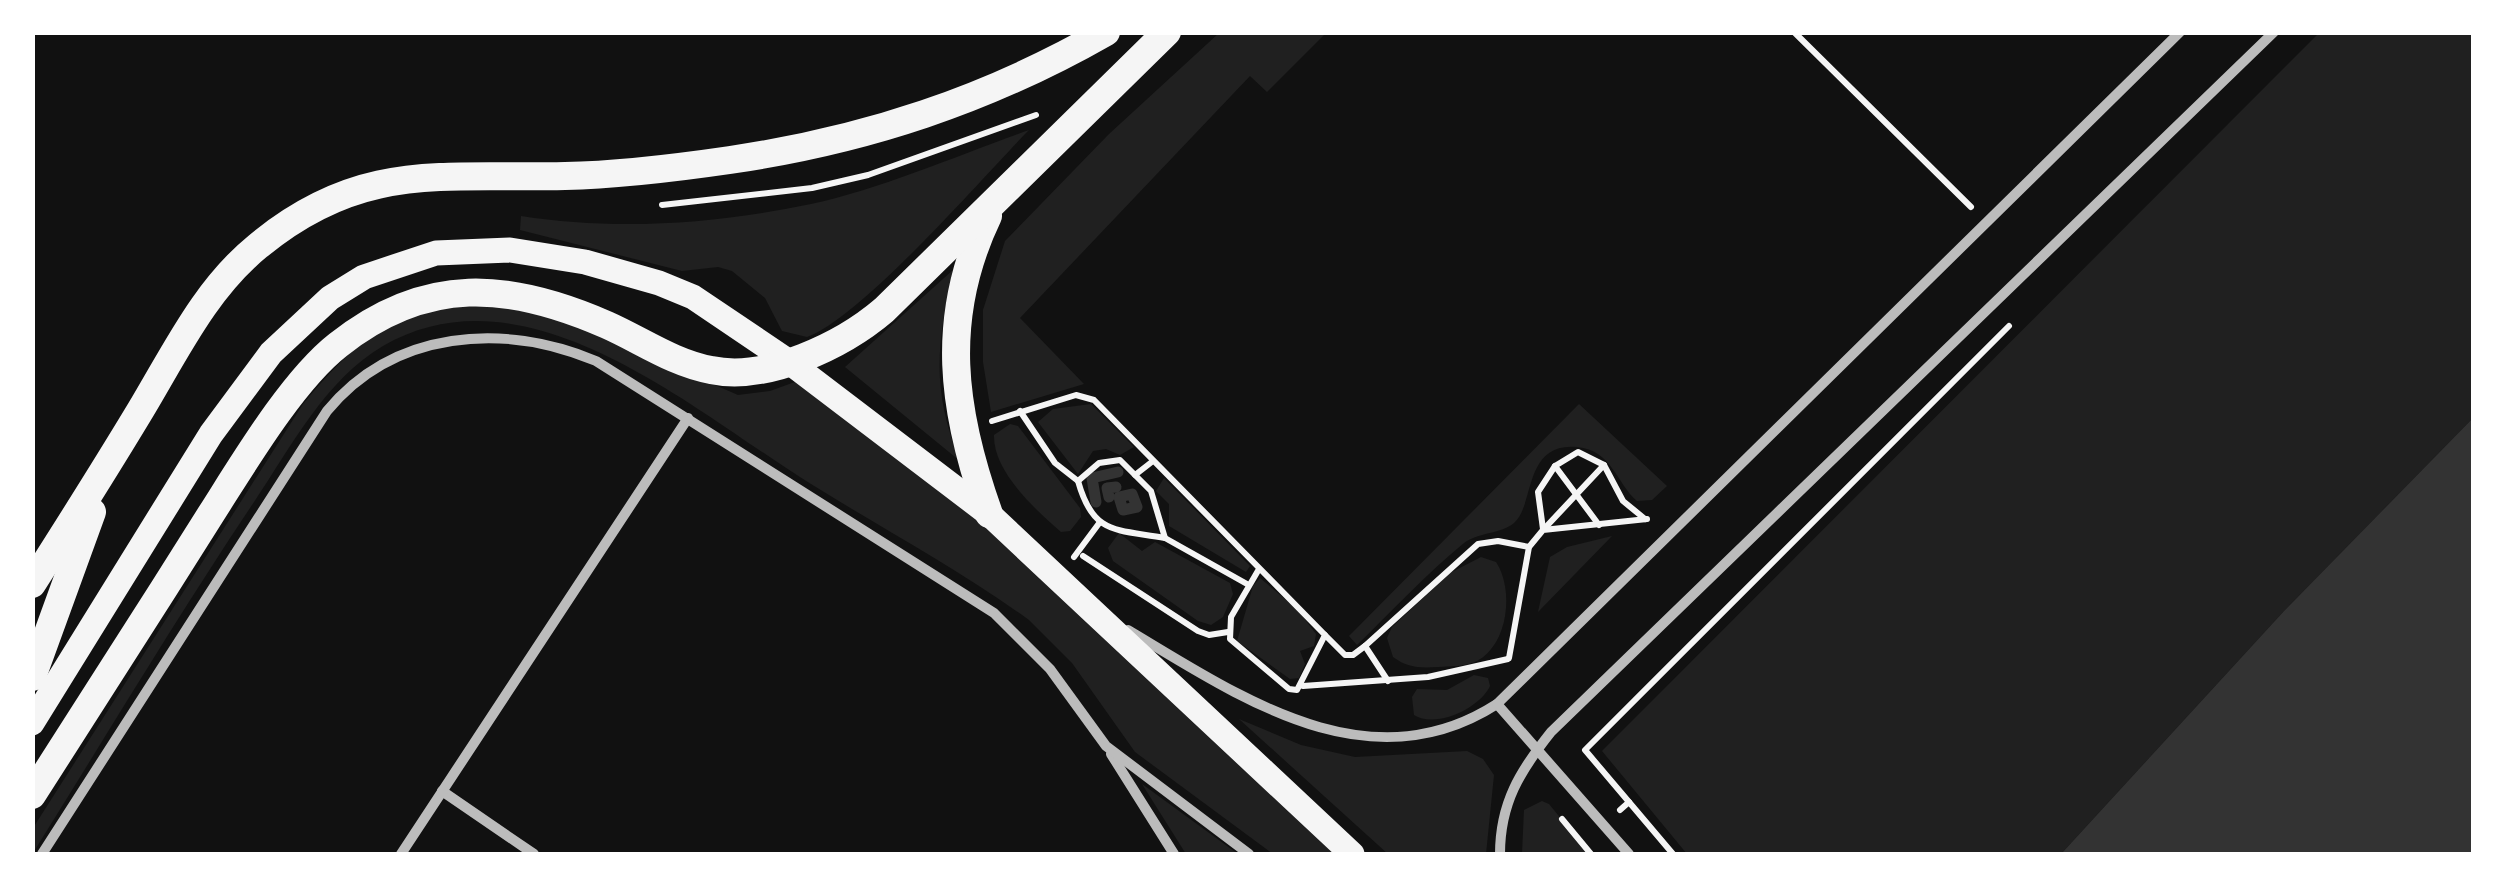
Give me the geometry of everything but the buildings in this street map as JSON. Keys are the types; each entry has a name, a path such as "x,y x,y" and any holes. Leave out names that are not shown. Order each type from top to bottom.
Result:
{"highway":[{"path":"32,584 205,303 229,273 286,224 349,190 416,177 587,175 654,169 734,159 892,128 986,93 1106,32"},
{"path":"32,795 245,462 312,371 337,345 425,298 498,290 534,296 713,371 788,362 859,332 1166,32"},
{"path":"989,514 966,448 956,350 962,284 997,196"},
{"path":"32,677 108,463"}],"main road":[{"path":"32,723 245,384 330,298 364,277 401,262 473,250 585,262 694,297 788,362 989,514 1352,854"}],"street":[{"path":"1100,614 1248,701 1304,725 1380,736 1417,734 1450,728 1497,704 2180,32"},
{"path":"1500,854 1502,822 1513,782 1536,750 2274,32"},
{"path":"42,854 328,410 368,370 419,345 468,339 569,350 596,361 994,613 1050,669 1106,746 1174,854"},
{"path":"400,854 688,418"},
{"path":"1497,704 1630,854"},
{"path":"1106,746 1250,854"},
{"path":"442,791 534,854"}],"path":[{"path":"1794,32 1986,221"},
{"path":"1673,854 1585,750 2020,315"},
{"path":"984,430 993,420 1020,410 1076,394 1088,396 1349,656 1478,544 1498,541 1529,547"},
{"path":"1020,410 1055,463 1078,481 1087,512 1100,522 1111,528 1165,538 1247,584"},
{"path":"1543,530 1538,492 1564,456 1578,452 1604,465 1623,501 1646,519"},
{"path":"1078,481 1099,463 1120,460 1151,491 1165,538"},
{"path":"1135,475 1153,461"},
{"path":"1509,658 1529,547 1604,465"},
{"path":"1555,466 1599,525"},
{"path":"1543,530 1646,519"},
{"path":"1633,533 1646,519"},
{"path":"1060,579 1100,522"},
{"path":"1067,545 1198,631 1209,635 1228,632"},
{"path":"1259,569 1247,584 1228,632 1234,644 1290,689 1458,672 1509,658 1523,644"},
{"path":"1303,686 1325,636"},
{"path":"1365,646 1388,681"},
{"path":"1620,810 1628,802"},
{"path":"1555,810 1592,854"}],"shaded area":[{"path":"1219,33 1326,33 1267,92 1250,76 1020,318 1084,384 991,412 983,362 983,310 1005,241 1109,134"},
{"path":"2319,33 2473,33 2473,418 2284,611 2061,854 1687,854 1602,751"},
{"path":"1029,130 889,275 858,303 807,337 782,331 765,298 732,271 718,267 682,271 520,230 521,216 593,223 666,223 811,204 893,180"},
{"path":"953,270 943,321 940,366 944,411 960,461 845,367"},
{"path":"439,304 494,304 556,316 738,395 770,391 803,379 1011,543 1336,854 1273,854 1135,752 1072,663 1029,620 976,584 811,484 662,386 607,356 551,334 494,322 438,325 383,346 362,360 326,396 197,589 33,853 33,828 303,404 344,358 393,322"},
{"path":"1091,404 1134,447 1120,455 1106,449 1093,451 1078,474 1038,422 1053,409"},
{"path":"1579,404 1667,486 1652,500 1637,501 1606,461 1589,449 1560,448 1547,454 1533,476 1521,514 1514,523 1464,543 1357,645 1349,636"},
{"path":"2473,418 2473,854 2061,854 2284,611"},
{"path":"1010,424 1018,426 1080,508 1081,517 1070,531 1061,532 1008,476 994,435"},
{"path":"1164,478 1250,566 1246,572 1169,526 1169,504 1156,491"},
{"path":"1119,533 1142,551 1155,542 1230,583 1233,594 1223,617 1211,625 1198,621 1113,561 1108,548"},
{"path":"1612,536 1538,612 1550,557 1567,547"},
{"path":"1481,557 1496,562 1505,586 1502,629 1488,653 1468,664 1431,667 1409,665 1393,657 1387,638 1392,627 1450,573"},
{"path":"1260,578 1298,610 1316,634 1314,646 1300,651 1305,664 1299,678 1290,679 1237,641 1253,586"},
{"path":"1474,675 1488,678 1490,686 1467,709 1445,718 1423,719 1414,715 1412,697 1417,689 1447,690"},
{"path":"1239,719 1301,745 1355,757 1467,751 1483,759 1494,775 1486,854 1388,854"},
{"path":"1142,784 1238,854 1186,854"},
{"path":"1542,801 1549,804 1590,854 1522,854 1524,810"}],"waterway":[{"path":"1096,502 1092,478 1118,472"},
{"path":"1109,497 1107,488 1116,487"},
{"path":"1132,494 1137,507 1123,510 1119,497 1132,494"}]}
